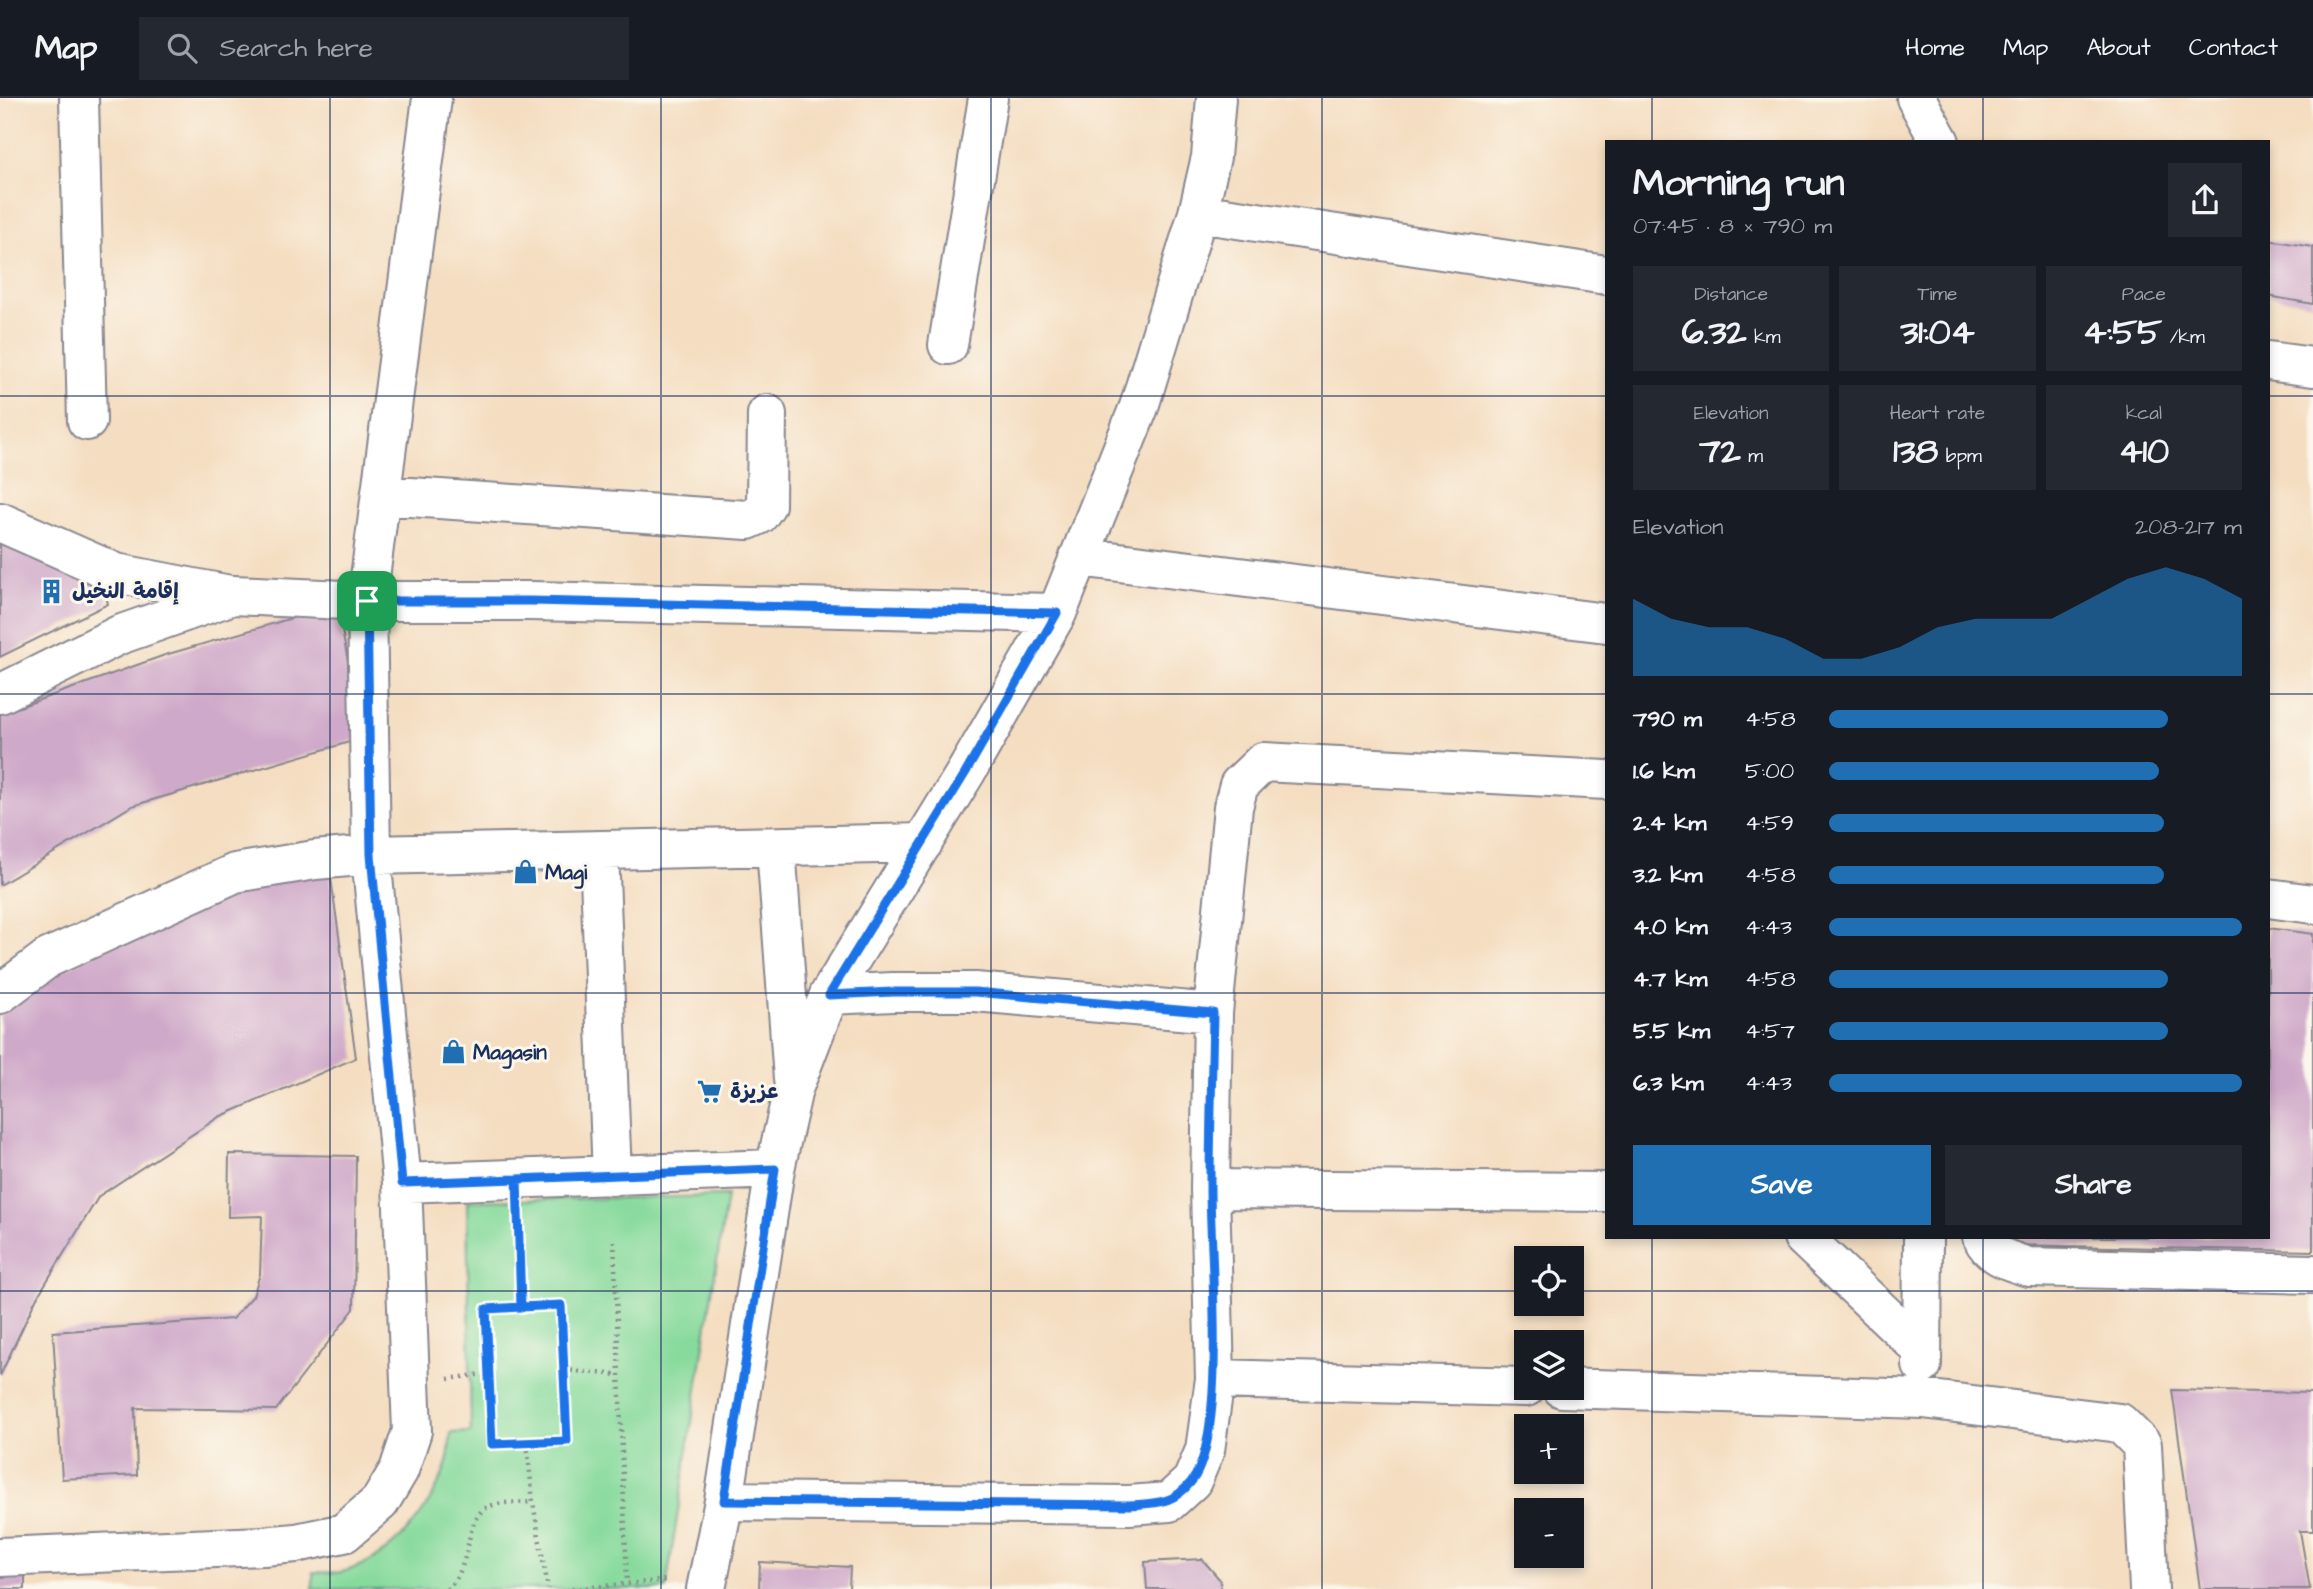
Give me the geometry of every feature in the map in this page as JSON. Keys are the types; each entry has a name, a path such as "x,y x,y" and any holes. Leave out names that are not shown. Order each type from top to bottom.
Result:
{"street":[{"path":"79,98 87,421"},
{"path":"0,1557 55,1573 296,1543 344,1533 380,1502 399,1470 412,1431 402,1183 371,855 367,601 432,98"},
{"path":"948,345 988,98"},
{"path":"707,1583 724,1501 775,1169 793,1089 829,995 923,843 1057,613 1139,407 1198,214 1211,157 1216,98"},
{"path":"1916,98 1939,140"},
{"path":"1198,214 1605,275"},
{"path":"2270,361 2313,367"},
{"path":"381,495 748,520 759,515 766,505 768,414"},
{"path":"0,523 116,573 233,595 367,601 1057,613"},
{"path":"1079,557 1605,623"},
{"path":"0,694 119,635 233,595"},
{"path":"724,1501 1129,1505 1169,1502 1192,1481 1205,1450 1215,1379 1210,1189 1213,1013 1233,807 1239,785 1264,762 1605,780"},
{"path":"0,994 48,958 235,873 315,860 371,855 923,843"},
{"path":"776,848 793,1089"},
{"path":"599,851 612,1175"},
{"path":"2270,898 2313,904"},
{"path":"829,995 975,992 1213,1013"},
{"path":"402,1183 775,1169"},
{"path":"1210,1189 1605,1192"},
{"path":"1805,1239 1921,1349"},
{"path":"1923,1239 1923,1399"},
{"path":"1983,1239 1985,1245 2001,1259 2029,1267 2313,1274"},
{"path":"1215,1379 1514,1387"},
{"path":"1584,1389 1923,1399 2120,1423 2141,1445 2149,1589"}],"path":[{"path":"517,1179 521,1307"},
{"path":"614,1241 627,1583"},
{"path":"561,1305 567,1441 492,1444 486,1309 521,1307 561,1305"},
{"path":"564,1370 619,1375"},
{"path":"527,1443 533,1502 548,1589"},
{"path":"447,1589 465,1563 473,1521 488,1507 533,1502"},
{"path":"572,1589 627,1583 707,1583"}],"green space":[{"path":"727,1196 666,1589 313,1589 313,1572 334,1573 363,1565 394,1544 431,1499 448,1458 451,1433 471,1432 467,1201"}],"building":[{"path":"2270,240 2313,247 2313,304 2270,296"},
{"name":"إقامة النخيل","path":"0,532 102,578 108,604 0,657"},
{"path":"337,605 363,738 132,806 0,885 0,714 165,655"},
{"path":"329,864 356,1058 219,1117 99,1196 36,1299 0,1376 0,1016 45,979 239,883"},
{"path":"2270,928 2313,934 2313,1251 2005,1245 2005,1239 2270,1239"},
{"path":"229,1154 356,1156 354,1309 276,1410 135,1408 137,1475 62,1479 53,1332 232,1319 253,1296 260,1274 262,1216 228,1217"},
{"path":"2172,1390 2313,1393 2313,1531 2300,1531 2310,1589 2200,1589"},
{"path":"1202,1559 1220,1580 1221,1589 1147,1589 1145,1562"},
{"path":"760,1562 850,1567 849,1589 759,1589"},
{"path":"0,1574 25,1574 25,1589 0,1589"}],"place":[{"name":"إقامة النخيل","path":"52,591"},
{"name":"Magi","path":"525,872"},
{"name":"Magasin","path":"453,1052"},
{"name":"عزيزة","path":"710,1091"}],"route":[{"path":"367,601 371,855 402,1183 517,1179 521,1307 486,1309 492,1444 567,1441 561,1305 521,1307 519,1243 517,1179 775,1169 724,1501 1129,1505 1169,1502 1192,1481 1205,1450 1215,1379 1210,1189 1213,1013 975,992 829,995 966,772 1057,613 531,601 367,601"}]}
